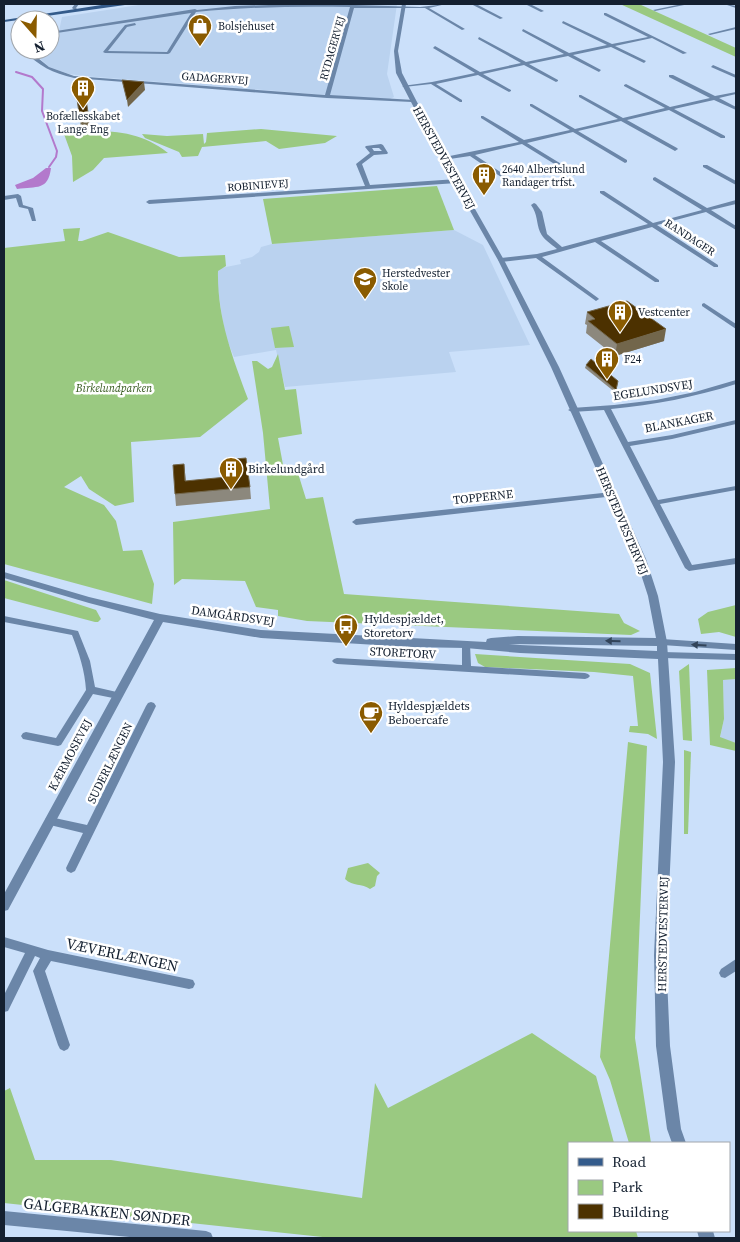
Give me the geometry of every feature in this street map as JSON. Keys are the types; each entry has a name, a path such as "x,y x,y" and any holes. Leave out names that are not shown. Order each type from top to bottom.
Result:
{"main road":[{"path":"4,23 113,4"},
{"path":"60,15 130,4"}],"street":[{"path":"76,10 74,8 77,4"},
{"path":"60,32 261,5 425,7 444,4"},
{"path":"473,4 501,18"},
{"path":"527,4 542,11"},
{"path":"655,10 687,4"},
{"path":"728,4 736,7"},
{"name":"RYDAGERVEJ","path":"327,97 353,5"},
{"name":"HERSTEDVESTERVEJ","path":"404,6 396,51 399,72 404,86 501,260 555,367 572,410 641,559 652,596 662,642 669,762 660,955 663,1046 674,1129 678,1142"},
{"path":"425,7 462,29"},
{"path":"194,13 168,54 105,52 126,26 194,13"},
{"path":"605,14 685,52"},
{"path":"563,22 644,62"},
{"path":"710,34 736,28"},
{"path":"523,30 599,71"},
{"path":"404,86 479,74 653,37"},
{"path":"479,38 556,81"},
{"path":"435,47 509,91"},
{"name":"GADAGERVEJ","path":"35,60 41,66 51,71 74,77 381,101 412,100"},
{"path":"713,66 736,77"},
{"path":"671,76 736,109"},
{"path":"432,83 460,101"},
{"path":"626,85 723,137"},
{"path":"443,158 471,154 736,92"},
{"path":"581,96 675,149"},
{"path":"532,105 625,162"},
{"path":"483,117 574,174"},
{"path":"368,187 359,164 373,152"},
{"path":"471,154 519,187"},
{"path":"705,166 736,183"},
{"path":"655,179 736,228"},
{"name":"ROBINIEVEJ","path":"149,202 457,181"},
{"name":"RANDAGER","path":"602,192 716,266"},
{"path":"4,198 18,196 20,206 30,208 34,220"},
{"name":"RANDAGER","path":"501,260 537,256 736,202"},
{"path":"534,205 541,214 543,231 546,237 561,249"},
{"path":"596,240 656,281"},
{"path":"537,256 596,299"},
{"path":"704,305 736,327"},
{"name":"EGELUNDSVEJ","path":"572,410 607,408 670,400 703,393 736,382"},
{"path":"607,408 689,568 736,562"},
{"name":"BLANKAGER","path":"626,444 672,437 736,422"},
{"path":"655,503 736,488"},
{"name":"TOPPERNE","path":"356,522 612,494"},
{"name":"DAMGÅRDSVEJ","path":"4,575 160,618 289,636 663,655"},
{"name":"KÆRMOSEVEJ","path":"4,906 160,618"},
{"path":"4,619 75,633 83,651 91,679 91,690 58,742 26,736"},
{"name":"DAMGÅRDSVEJ","path":"466,644 518,640 662,642"},
{"path":"662,642 736,647"},
{"path":"466,644 467,669"},
{"path":"663,655 736,657"},
{"name":"STORETORV","path":"337,661 584,676"},
{"path":"91,690 118,695"},
{"name":"SUDERLÆNGEN","path":"71,868 151,706"},
{"path":"50,820 90,830"},
{"name":"VÆVERLÆNGEN","path":"4,942 48,955 189,984"},
{"path":"4,1007 32,950"},
{"name":"VÆVERLÆNGEN","path":"48,955 39,971 64,1045"},
{"path":"725,973 736,964"},
{"name":"GALGEBAKKEN SØNDER","path":"4,1218 206,1238"}],"shaded area":[{"path":"145,4 397,4 387,74 394,97 390,99 366,98 69,74 49,67 42,60 60,60 60,26 62,17"},
{"path":"46,168 51,168 47,181 44,184 17,189 15,185 33,178"},
{"name":"Herstedvester Skole","path":"454,230 483,245 530,345 449,352 456,372 285,387 276,350 234,357 225,335 218,290 218,271 221,268 241,264 240,260 252,257 259,252 261,247 272,244"},
{"path":"736,679 736,743 720,738 724,719 723,680"}],"green space":[{"path":"620,4 639,4 736,48 736,57"},
{"path":"261,129 337,136 325,143 279,149 266,141 202,147 198,156 182,157 179,152 145,138 142,134 167,136 203,134 204,144 207,133"},
{"path":"91,131 132,135 150,142 168,153 104,158 93,170 73,182 72,156 64,134"},
{"path":"437,186 454,230 272,244 263,199"},
{"name":"Birkelundparken","path":"80,228 78,241 108,232 179,257 225,255 226,266 218,271 220,304 231,352 248,399 200,437 131,442 134,502 115,506 89,489 81,476 64,487 104,505 116,521 123,551 142,550 154,584 152,604 4,564 4,248 65,241 63,229"},
{"path":"289,326 294,347 275,348 271,328"},
{"path":"278,354 285,390 296,389 302,434 278,438 284,470 297,470 306,499 323,497 344,594 619,614 624,623 640,631 631,635 307,621 278,616 278,610 256,607 245,581 182,579 174,585 173,522 270,509 263,433 252,361 257,361 268,369 272,367"},
{"path":"4,580 96,610 101,619 95,622 4,598"},
{"path":"736,605 736,637 719,632 701,634 698,619 708,612"},
{"path":"475,654 630,664 650,673 657,739 648,734 629,732 630,726 638,726 633,676 594,672 485,667 478,663"},
{"path":"689,664 692,741 683,740 679,671"},
{"path":"736,668 736,679 723,680 724,719 720,737 736,743 736,751 710,745 707,670"},
{"path":"628,742 647,746 635,1038 651,1142 629,1142 610,1080 600,1057"},
{"path":"684,750 691,752 688,834 684,834"},
{"path":"368,863 380,873 377,876 375,886 370,889 345,879 348,868"},
{"path":"532,1033 596,1076 614,1142 568,1142 568,1232 636,1232 638,1238 332,1238 4,1203 4,1091 10,1088 35,1160 111,1160 362,1198 375,1083 388,1108"}],"building":[{"path":"122,80 144,82 127,100"},
{"path":"84,86 89,119 80,120 76,92"},
{"path":"627,301 666,329 617,344 588,321 595,319 587,312"},
{"path":"591,359 618,381 616,390 586,365"},
{"path":"246,458 250,487 175,494 173,465 184,464 185,481 237,476 235,459"}],"waterway":[{"path":"16,72 32,77 43,89 42,111 57,151 56,157 49,167"}],"place":[{"name":"Bolsjehuset","path":"200,47"},
{"name":"Bofællesskabet Lange Eng","path":"83,109"},
{"name":"2640 Albertslund Randager trfst.","path":"484,196"},
{"name":"Herstedvester Skole","path":"365,300"},
{"name":"Vestcenter","path":"620,333"},
{"name":"F24","path":"607,380"},
{"name":"Birkelundgård","path":"231,490"},
{"name":"Hyldespjældet, Storetorv","path":"346,647"},
{"name":"Hyldespjældets Beboercafe","path":"371,734"}]}
